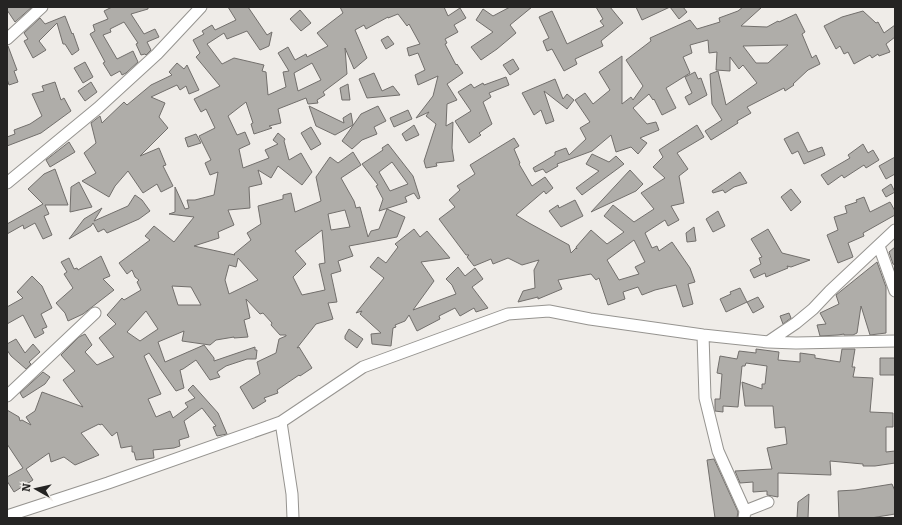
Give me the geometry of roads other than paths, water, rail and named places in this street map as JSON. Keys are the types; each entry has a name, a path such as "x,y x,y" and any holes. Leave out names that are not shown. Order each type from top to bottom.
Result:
{"street":[{"path":"7,39 42,7"},
{"path":"7,183 98,108 157,54 201,7"},
{"path":"768,342 814,309 830,291 895,230"},
{"path":"879,246 895,291"},
{"path":"7,516 108,483 281,422 363,367 508,314 549,311 590,319 704,335 768,342 796,343 895,341"},
{"path":"7,396 95,313"},
{"path":"704,335 705,398 718,451 744,514 768,502"},
{"path":"281,422 292,494 293,518"}]}
